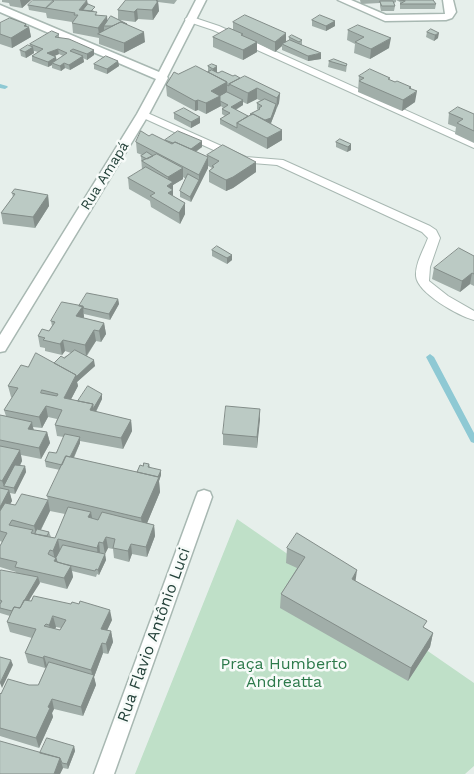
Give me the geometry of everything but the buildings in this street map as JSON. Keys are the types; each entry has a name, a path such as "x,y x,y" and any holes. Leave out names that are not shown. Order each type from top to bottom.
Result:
{"street":[{"name":"Rua Amapá","path":"0,347 143,114 163,78 189,19 201,0"},
{"path":"343,0 385,18 396,18 449,16 451,12 448,0"},
{"path":"0,8 163,78"},
{"name":"Rua Flavio Antônio Luci","path":"104,774 204,497"}],"lane":[{"path":"189,19 216,28 474,145"},
{"path":"143,114 244,160 279,162 426,229 432,233 434,238 422,276 424,284 440,297 474,316"}],"green space":[{"name":"Praça Humberto Andreatta","path":"237,519 474,683 474,766 465,774 135,774"}],"waterway":[{"path":"0,86 5,87"},
{"path":"430,357 474,440"}]}
